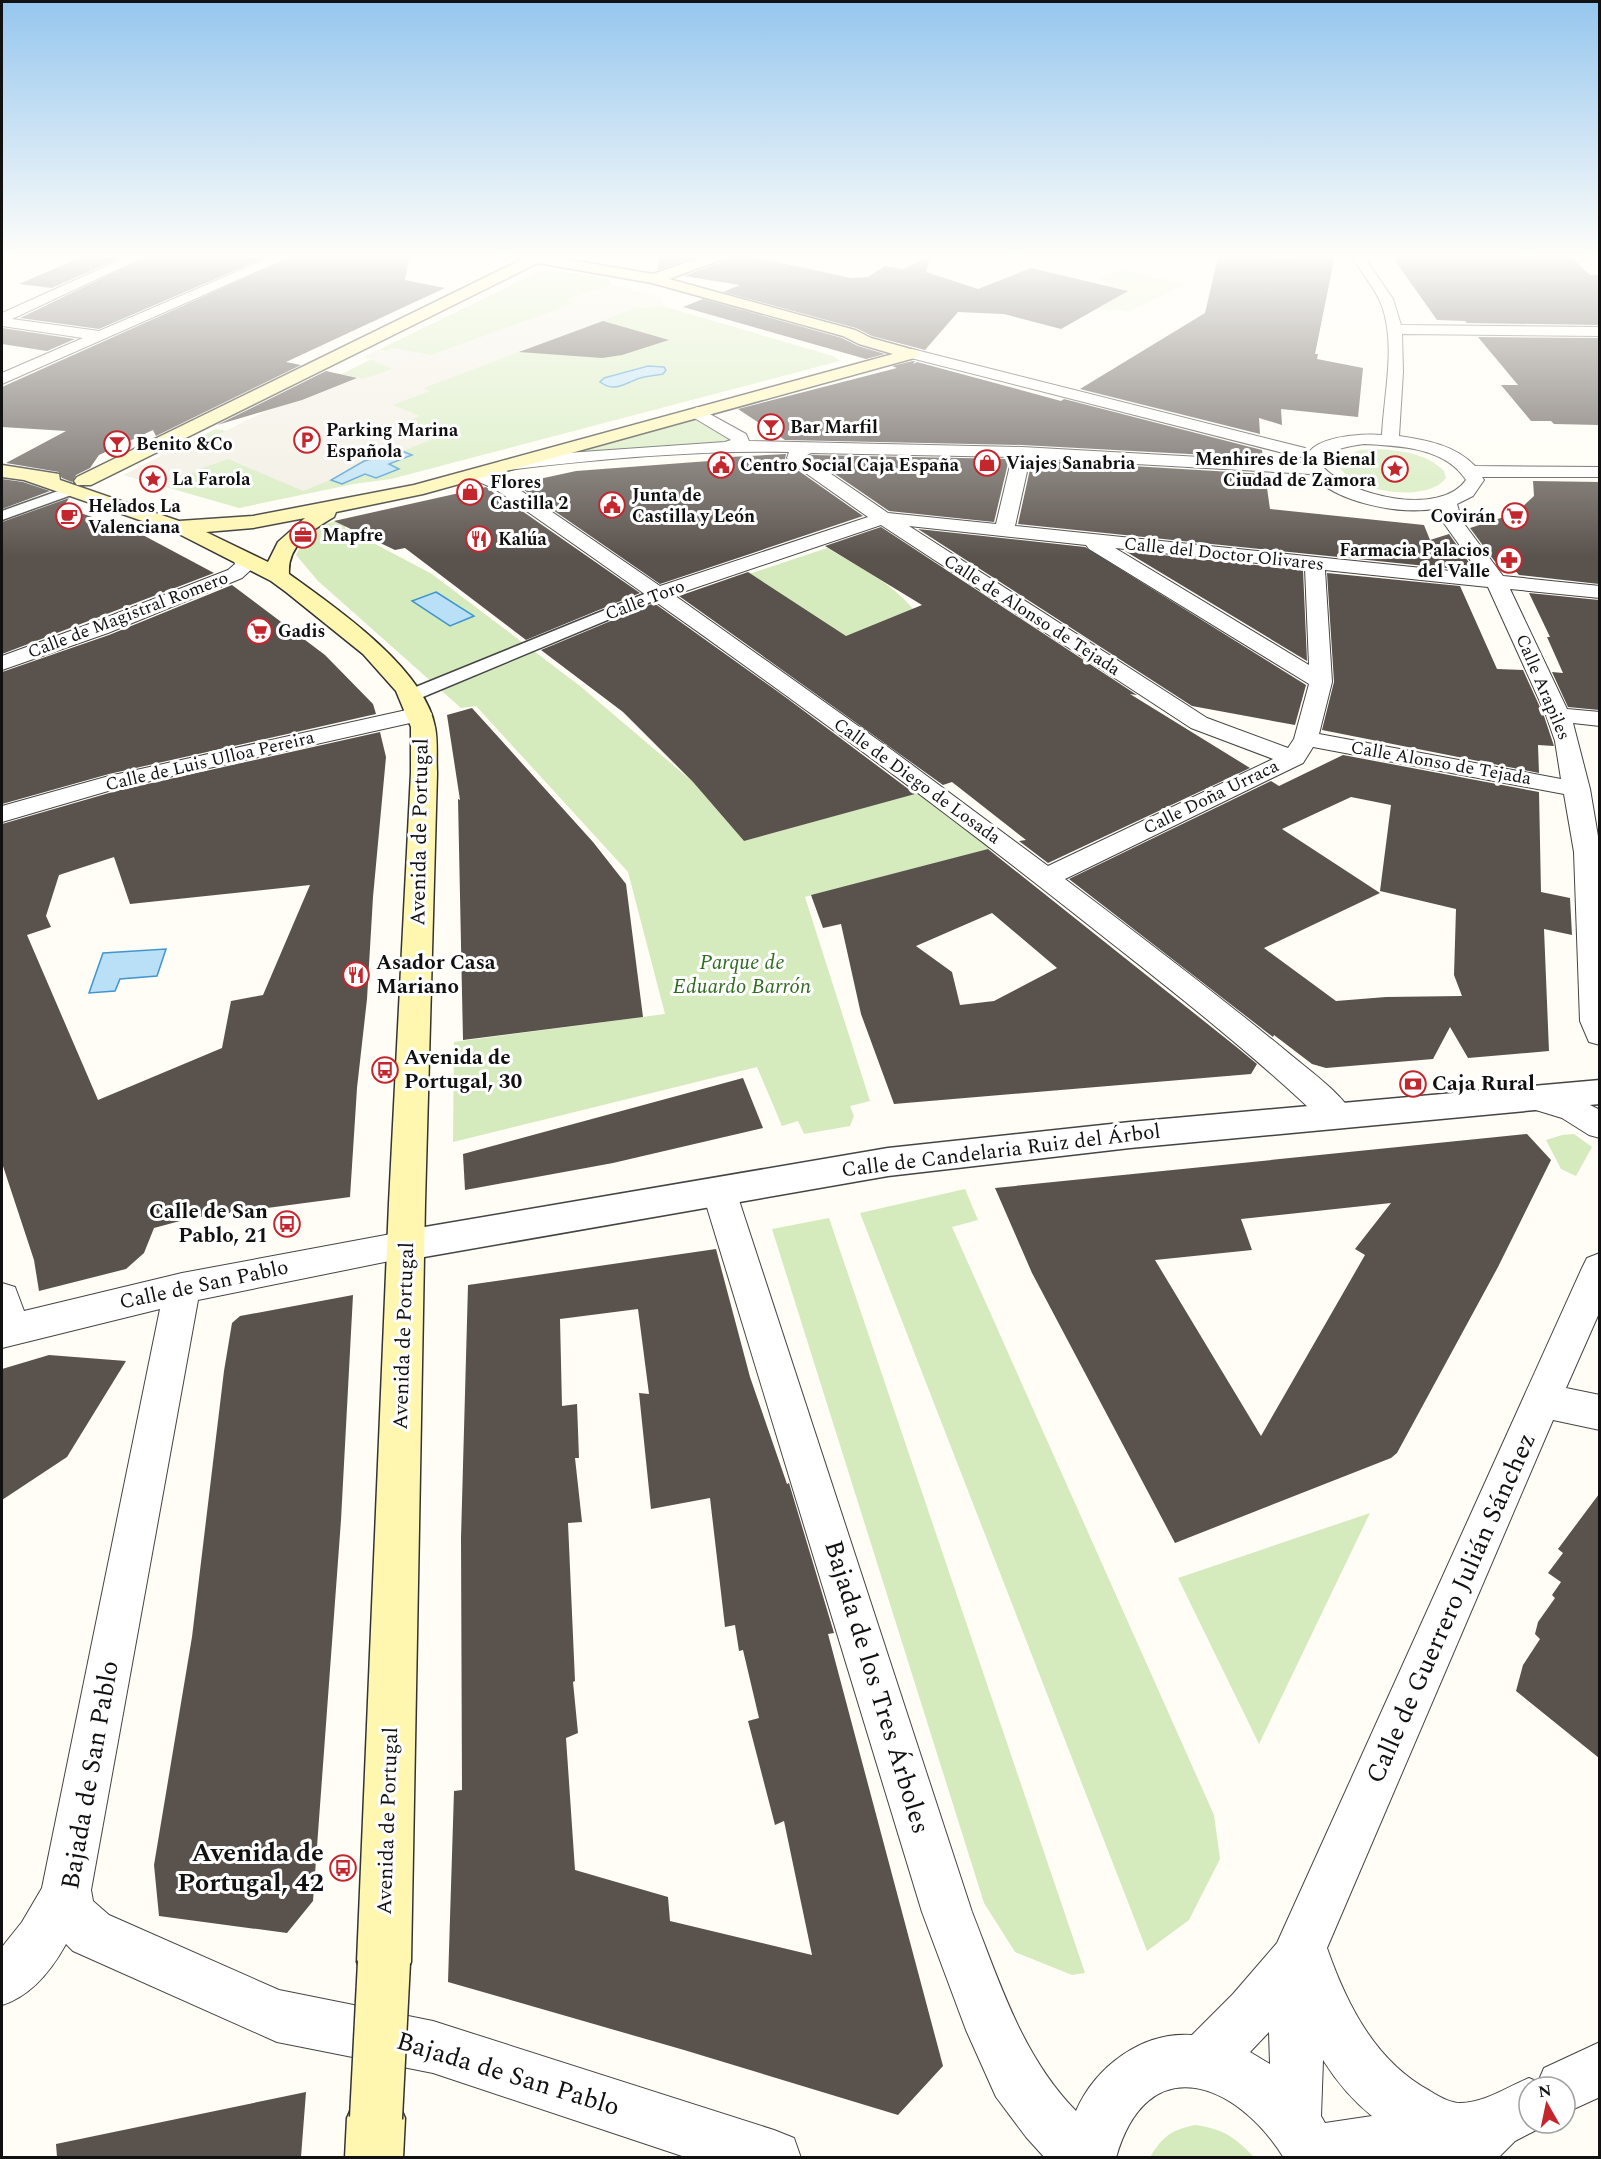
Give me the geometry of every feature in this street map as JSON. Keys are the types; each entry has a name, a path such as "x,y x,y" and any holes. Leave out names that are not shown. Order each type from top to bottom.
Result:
{"main road":[{"path":"81,488 342,356"},
{"path":"168,523 221,525 253,522 425,488 906,356"},
{"path":"2,471 81,488 168,523 279,576"},
{"path":"81,488 134,492"},
{"path":"279,576 277,569 280,557 291,538 313,520 343,506"},
{"path":"182,507 221,525 251,546 279,576 371,649 392,670 416,705"},
{"name":"Avenida de Portugal","path":"375,2138 384,1962 424,773 424,737 416,705"}],"street":[{"path":"2,379 54,356"},
{"path":"918,356 1315,463 1325,480 1343,490 1367,498 1422,504 1446,501 1462,496 1472,489 1475,480 1471,471 1459,460 1439,451 1390,440 1341,442 1324,448 1315,463"},
{"path":"1390,440 1395,356"},
{"path":"697,412 740,438 740,442 731,446"},
{"path":"503,465 731,446 1022,452 1315,463"},
{"name":"Calle de Alonso de Tejada","path":"807,448 798,452 796,458 1199,723 1300,748"},
{"path":"1004,532 1022,452"},
{"path":"1471,471 1599,472"},
{"name":"Calle de Diego de Losada","path":"476,474 501,485 659,593 911,775 1046,877 1294,1073 1338,1116"},
{"path":"2,516 81,488"},
{"name":"Calle Arapiles","path":"1446,501 1453,522 1496,581 1568,741 1594,871 1595,1020 1599,1034"},
{"name":"Calle del Doctor Olivares","path":"884,518 1599,592"},
{"name":"Calle Toro","path":"416,705 659,593 884,518"},
{"path":"1089,540 1321,682"},
{"name":"Calle de Magistral Romero","path":"2,663 100,628 235,574 245,566 243,558"},
{"path":"1300,748 1321,682 1315,564"},
{"name":"Calle de Luis Ulloa Pereira","path":"2,814 109,783 416,705"},
{"path":"1558,715 1599,720"},
{"name":"Calle Alonso de Tejada","path":"1300,748 1577,789"},
{"name":"Calle Doña Urraca","path":"1046,877 1300,748"},
{"name":"Calle de Candelaria Ruiz del Árbol","path":"407,1245 919,1158 1130,1135 1599,1092"},
{"path":"1537,1099 1573,1110 1599,1126"},
{"name":"Bajada de los Tres Árboles","path":"719,1191 948,1912 992,2030 1015,2078 1045,2118 1086,2157"},
{"name":"Calle de San Pablo","path":"5,1320 407,1245"},
{"name":"Calle de Guerrero Julián Sánchez","path":"1203,2061 1242,2025 1296,1960 1599,1268"},
{"name":"Bajada de San Pablo","path":"182,1288 66,1890 71,1915 90,1933 277,2016 433,2047 774,2157"},
{"path":"1543,1400 1599,1413"},
{"path":"2,1980 33,1950 59,1909 66,1890"},
{"path":"1302,1947 1314,1988 1327,2018 1343,2045 1364,2072 1385,2096 1408,2112 1433,2124 1457,2144"},
{"name":"Calle de Guerrero Julián Sánchez","path":"1302,1947 1297,1961 1294,1986 1297,2073 1306,2145"},
{"path":"1086,2157 1106,2106 1128,2080 1156,2065 1171,2061 1203,2061 1235,2073 1251,2082 1273,2100 1306,2145 1457,2144 1517,2111"},
{"path":"1577,2080 1599,2068"}],"green space":[{"path":"832,356 840,361 391,479 354,484 239,508 124,475 216,429 226,431 372,359 364,357"},
{"path":"692,419 702,421 730,440 721,444 574,452"},
{"path":"1375,449 1421,456 1444,471 1446,478 1436,486 1423,491 1390,491 1358,482 1338,465 1340,459 1360,450"},
{"name":"Parque de Eduardo Barrón","path":"346,519 345,528 432,574 580,686 693,782 744,841 930,789 1004,845 805,897 870,1101 850,1106 854,1116 850,1126 804,1134 798,1121 782,1126 757,1067 453,1142 454,1042 665,1014 628,872 476,706 461,708 318,581 296,555 315,529"},
{"path":"827,548 884,583 913,609 809,676 749,574"},
{"path":"1574,1134 1592,1147 1576,1176 1561,1169 1546,1140"},
{"path":"965,1189 978,1220 952,1227 1214,1815 1220,1859 1189,1920 1147,1951 860,1213"},
{"path":"829,1218 1085,1973 1072,1975 1015,1952 984,1903 772,1229"},
{"path":"1370,1513 1259,1744 1178,1578"},
{"path":"1195,2125 1228,2135 1254,2157 1150,2157 1168,2135"}],"shaded area":[{"path":"509,356 424,388 430,391 393,405 420,416 397,425 433,439 354,466 338,477 303,491 228,459 187,475 186,480 176,489 124,475 194,440 201,441 226,431 342,374 363,379 392,369 364,357"}],"water":[{"path":"648,366 664,367 666,370 663,374 641,378 618,387 610,387 600,382 604,378"},
{"path":"402,451 412,455 389,464 399,469 376,478 365,474 342,484 331,480 364,461"},
{"path":"436,592 474,616 450,626 412,601"},
{"path":"166,949 157,976 120,979 115,991 89,993 103,953"}],"building":[{"path":"72,356 299,356 286,362 301,365 156,436 153,430 99,455 90,468 76,475 72,482 62,478 59,472 6,463 66,431 2,427 2,387"},
{"path":"571,356 617,356 602,358"},
{"path":"855,356 878,356 866,359"},
{"path":"1135,356 1318,356 1317,359 1363,368 1358,417 1281,409 1282,425 1259,418 1260,434 1080,389"},
{"path":"1494,356 1599,356 1599,425 1531,421 1501,385 1518,385"},
{"path":"915,361 913,364 917,362 1061,401 1064,399 1262,450 1263,458 1022,445 785,440 738,409 897,368 892,366"},
{"path":"326,371 357,378 302,400 217,425"},
{"path":"786,454 785,459 789,464 863,516 660,584 524,490 530,481 576,471 709,461 710,458"},
{"path":"809,456 1009,459 994,522 889,511"},
{"path":"1032,460 1265,474 1270,509 1424,525 1430,540 1449,534 1473,568 1465,570 1018,524"},
{"path":"2,479 23,482 50,491 2,509"},
{"path":"1533,481 1599,482 1599,584 1519,575 1507,561 1496,563 1470,528 1507,516 1521,508 1534,496"},
{"path":"486,487 640,593 526,640 405,548 395,550 334,521"},
{"path":"69,498 63,507 139,533 214,573 2,654 2,522"},
{"path":"881,527 1137,695 1130,694 1250,768 1048,863 1019,841 1026,840 952,782 943,785 679,596 748,572 846,636 922,605 825,546"},
{"path":"918,529 1085,547 1306,685 1295,725 1192,706"},
{"path":"1125,551 1303,570 1307,661"},
{"path":"1327,573 1460,586 1497,669 1523,670 1544,716 1554,746 1538,745 1539,773 1322,730 1334,682"},
{"path":"232,585 325,655 373,704 376,714 109,774 2,804 2,672 109,635"},
{"path":"1529,593 1599,600 1599,710 1568,707 1552,672 1563,673 1547,637 1550,637"},
{"path":"654,603 915,794 744,841 693,782 623,712 541,650"},
{"path":"472,708 593,842 626,884 643,1017 463,1040 458,799 460,800 447,715"},
{"path":"380,732 386,757 373,897 367,999 357,1088 350,1197 191,1218 154,1228 144,1253 126,1269 39,1291 34,1260 2,1163 2,824 116,791","holes":["114,857 130,904 310,885 263,995 231,1001 222,1048 98,1100 27,935 51,927 46,916 59,875"]},
{"path":"1343,755 1539,792 1541,892 1570,898 1572,935 1544,929 1549,1051 1468,1058 1450,1027 1433,1059 1326,1068 1312,1064 1274,1035 1273,1037 1069,879 1271,781 1279,786","holes":["1351,797 1391,805 1380,891 1456,909 1454,975 1462,996 1386,997 1336,1001 1264,948 1380,893 1282,829"]},
{"path":"988,849 1257,1064 1251,1074 894,1104 861,1014 841,924 823,928 811,895","holes":["992,913 1057,968 994,1001 960,1005 952,972 916,946"]},
{"path":"743,1078 763,1128 613,1163 465,1190 463,1154"},
{"path":"1527,1134 1551,1160 1498,1267 1397,1453 1391,1458 1175,1543 1032,1273 995,1188","holes":["1391,1203 1355,1249 1365,1255 1261,1436 1155,1260 1252,1250 1241,1219"]},
{"path":"716,1249 750,1377 787,1484 789,1483 834,1633 828,1634 943,2066 898,2115 448,1982 454,1791 462,1790 461,1538 468,1285","holes":["638,1309 649,1394 639,1393 651,1509 710,1498 725,1627 735,1625 739,1651 743,1650 759,1718 748,1721 775,1825 784,1821 812,1955 670,1921 668,1897 575,1870 566,1738 578,1733 573,1682 575,1681 568,1523 582,1522 575,1458 579,1458 577,1404 562,1406 560,1319"]},
{"path":"353,1295 341,1520 313,1901 287,1933 159,1916 154,1865 192,1637 224,1371 232,1323 240,1316"},
{"path":"49,1355 126,1361 67,1457 2,1500 2,1369"},
{"path":"1599,1494 1599,1758 1516,1691 1523,1665 1540,1639 1535,1634 1538,1622 1555,1598 1552,1595 1561,1582 1548,1573 1563,1553 1558,1549"},
{"path":"306,2092 301,2157 57,2157 56,2144"}],"place":[{"name":"Bar Marfil","path":"771,427"},
{"name":"Parking Marina Española","path":"307,440"},
{"name":"Benito &Co","path":"117,444"},
{"name":"Viajes Sanabria","path":"987,463"},
{"name":"Centro Social Caja España","path":"721,465"},
{"name":"Menhires de la Bienal Ciudad de Zamora","path":"1395,469"},
{"name":"La Farola","path":"153,479"},
{"name":"Flores Castilla 2","path":"470,492"},
{"name":"Junta de Castilla y León","path":"612,505"},
{"name":"Helados La Valenciana","path":"69,516"},
{"name":"Covirán","path":"1515,516"},
{"name":"Mapfre","path":"303,535"},
{"name":"Kalúa","path":"479,539"},
{"name":"Farmacia Palacios del Valle","path":"1509,560"},
{"name":"Gadis","path":"259,631"},
{"name":"Asador Casa Mariano","path":"356,975"},
{"name":"Avenida de Portugal, 30","path":"385,1070"},
{"name":"Caja Rural","path":"1413,1084"},
{"name":"Calle de San Pablo, 21","path":"287,1224"},
{"name":"Avenida de Portugal, 42","path":"343,1868"}]}
